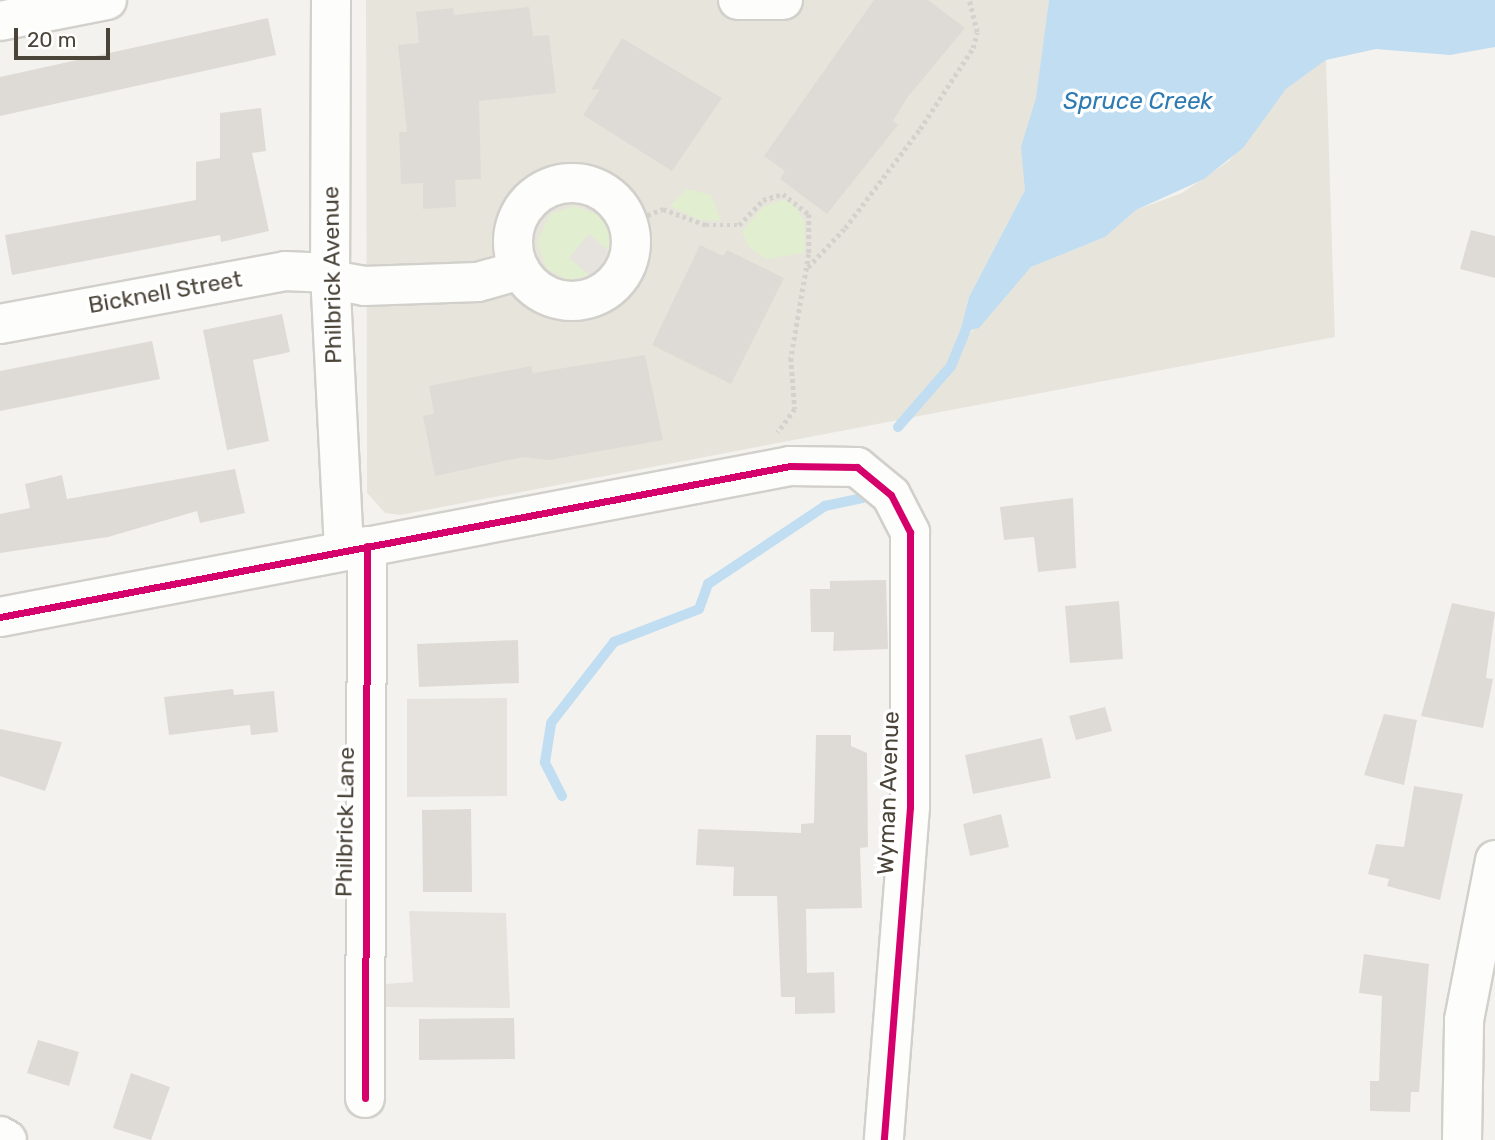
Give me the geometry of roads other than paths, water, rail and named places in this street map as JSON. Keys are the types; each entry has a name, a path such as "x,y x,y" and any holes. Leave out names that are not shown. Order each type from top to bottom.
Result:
{"street":[{"path":"0,21 107,0"},
{"name":"Philbrick Avenue","path":"331,0 331,276 355,548"},
{"path":"738,0 783,0"},
{"path":"553,186 593,186 615,201 628,223 632,244 625,267 594,297 577,301 548,296 520,270 513,241 518,219 530,201 553,186"},
{"name":"Bicknell Street","path":"0,324 285,271 331,276 364,286 478,282 520,270"},
{"name":"Wyman Avenue","path":"355,548 780,453 857,467 891,495 910,533 910,807 884,1140"},
{"path":"0,617 355,548"},
{"name":"Philbrick Lane","path":"355,548 365,1098"},
{"path":"1462,1140 1464,1020 1495,860"},
{"path":"0,1136 7,1140"}],"water":[{"name":"Spruce Creek","path":"1049,0 1495,0 1495,47 1450,55 1376,49 1326,60 1286,89 1243,148 1204,179 1136,210 1105,237 1031,267 979,328 960,332 969,297 1025,190 1021,147 1036,98"}],"waterway":[{"path":"898,427 951,366 969,322"},
{"path":"562,796 545,762 551,723 614,642 699,609 708,584 825,506 863,498"}]}
